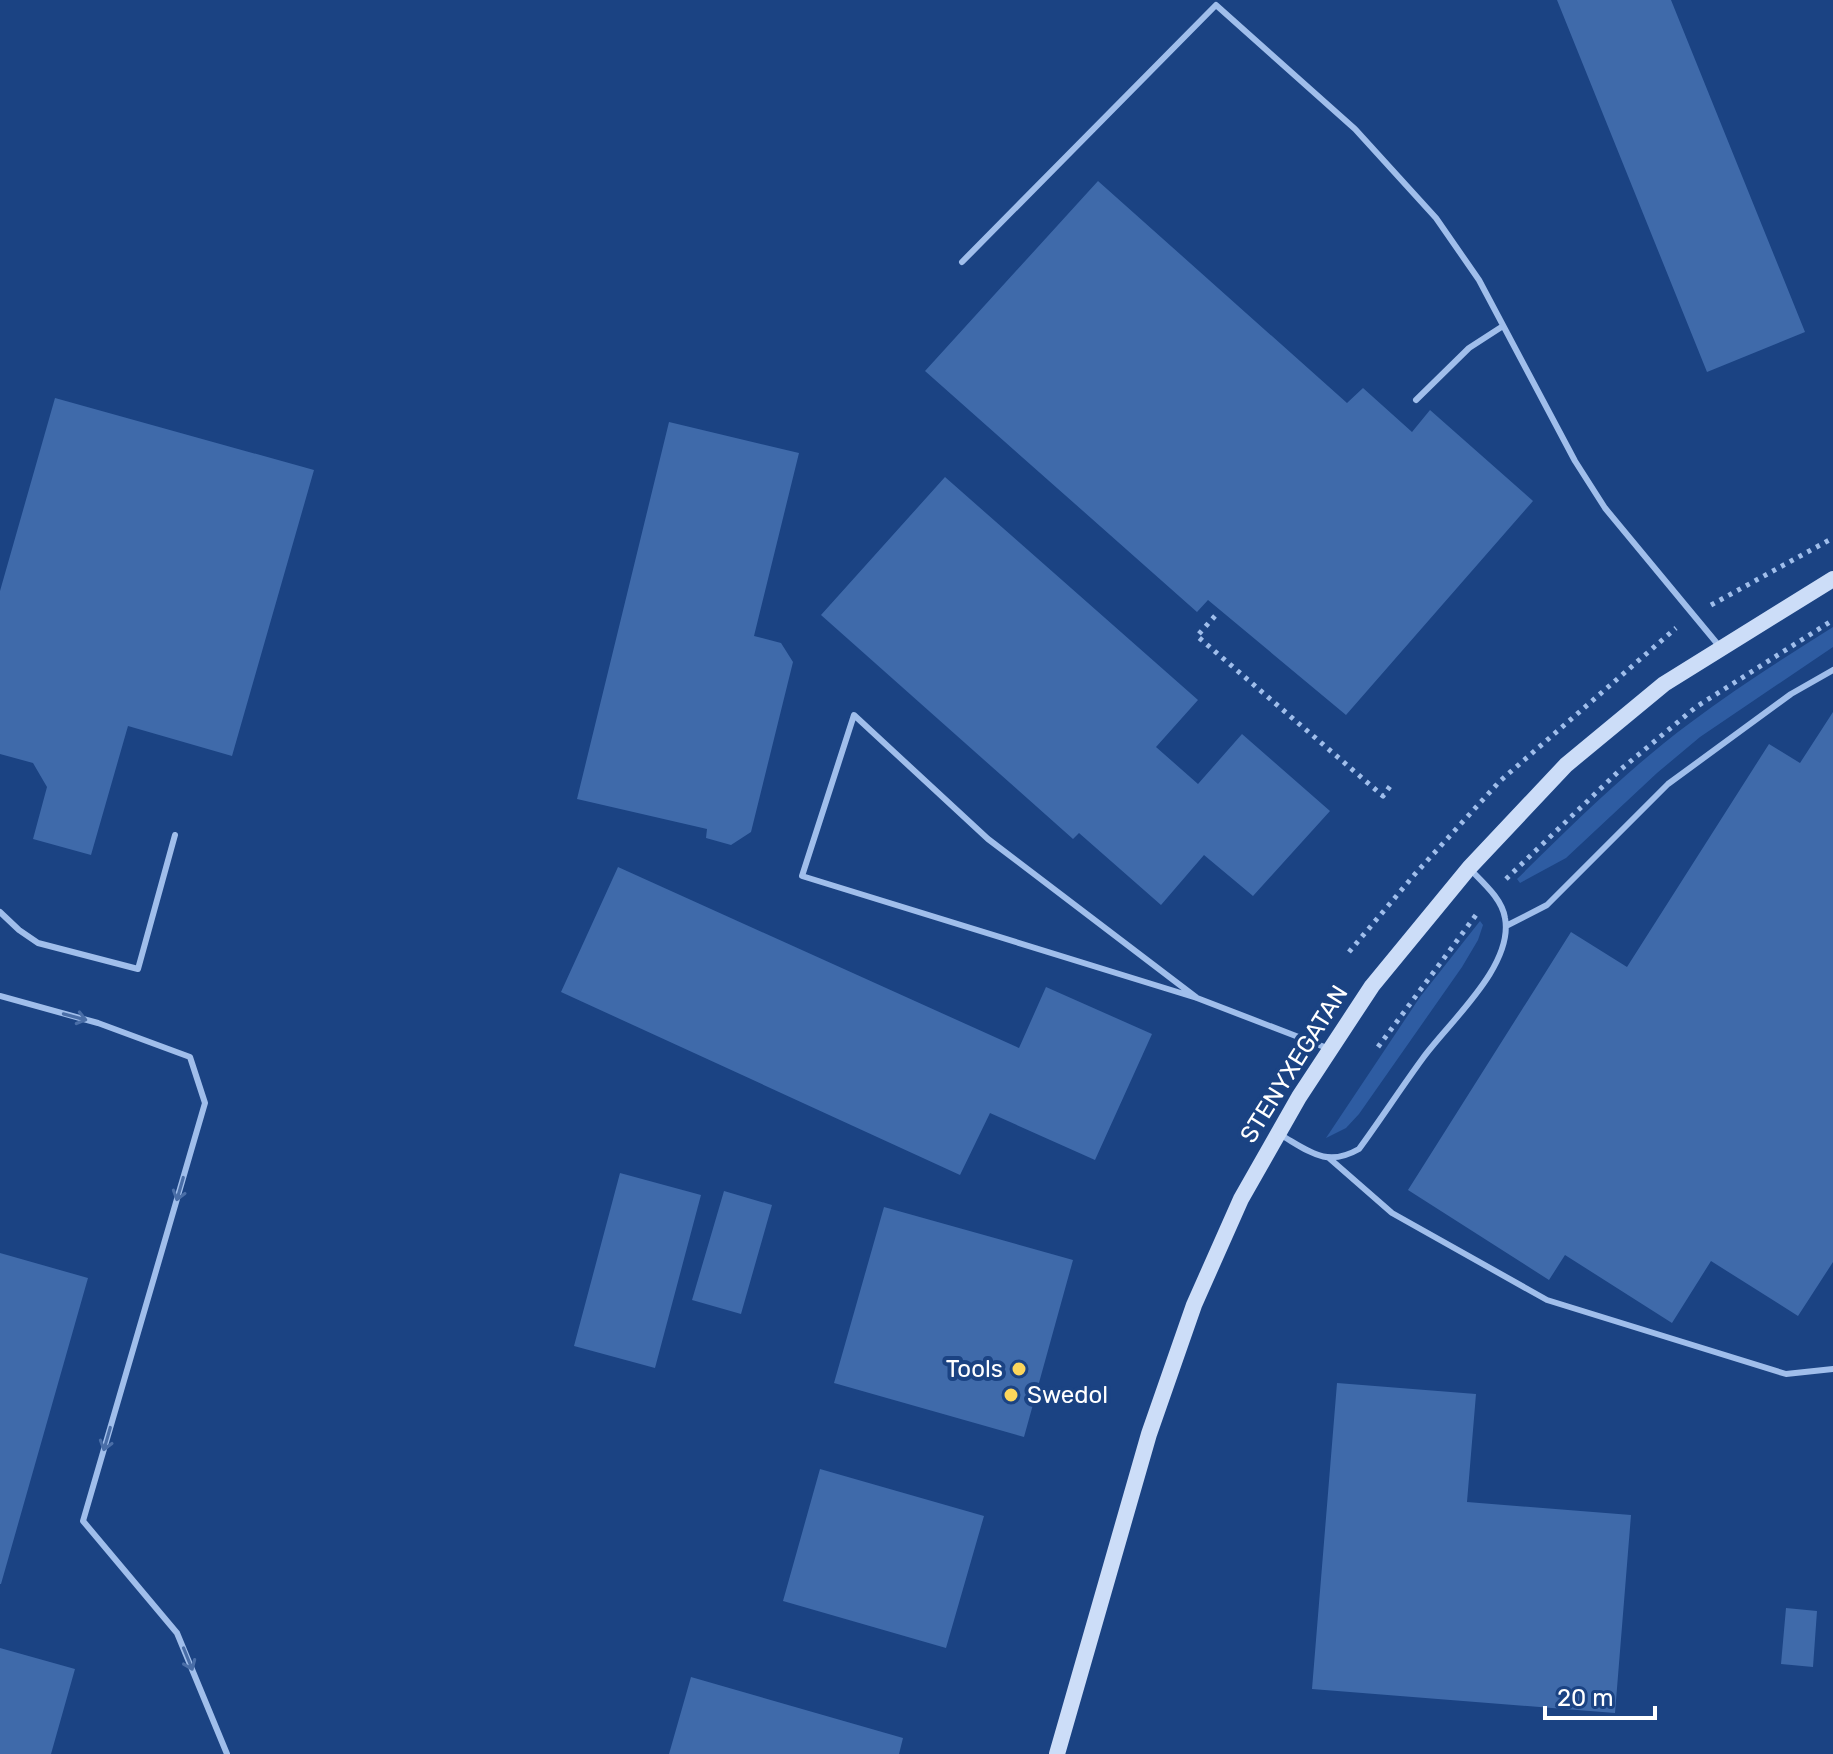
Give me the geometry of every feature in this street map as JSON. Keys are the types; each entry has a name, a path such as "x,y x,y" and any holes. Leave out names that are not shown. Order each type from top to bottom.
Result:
{"street":[{"name":"STENYXEGATAN","path":"1057,1754 1149,1434 1194,1305 1241,1199 1278,1133 1372,986 1469,868 1566,765 1664,684 1833,579"}],"lane":[{"path":"962,262 1216,5 1355,129 1436,218 1479,280 1575,461 1605,508 1721,648"},
{"path":"1416,400 1469,348 1503,326"},
{"path":"1506,926 1547,905 1668,784 1791,694 1833,670"},
{"path":"1197,998 988,839 854,715 802,876 1197,998 1331,1049"},
{"path":"0,912 38,943 138,969 175,835"},
{"path":"1278,1133 1309,1151 1329,1158 1343,1158 1359,1149 1426,1054 1486,980 1499,957 1506,926 1505,915 1493,893 1469,868"},
{"path":"0,996 98,1023 190,1057 205,1103 83,1521 177,1633 227,1754"},
{"path":"1329,1158 1392,1213 1547,1300 1786,1374 1833,1369"}],"path":[{"path":"1215,616 1197,636 1383,796 1393,782"},
{"path":"1378,1047 1493,893 1620,770 1696,707 1833,620"}],"shaded area":[{"path":"1833,627 1833,647 1700,737 1566,858 1520,883 1517,879 1559,838 1667,741 1743,685"},
{"path":"1480,921 1483,925 1478,940 1462,967 1359,1114 1346,1128 1326,1138 1420,997"}],"building":[{"path":"1557,0 1671,0 1805,332 1707,372"},
{"path":"1098,181 1347,403 1363,388 1412,432 1430,410 1533,501 1346,715 1208,600 1197,612 925,371"},
{"path":"55,398 314,470 232,756 128,726 91,855 33,839 47,787 33,763 0,754 0,591"},
{"path":"669,422 799,453 754,636 781,643 793,662 751,832 731,845 706,838 707,829 577,799"},
{"path":"945,477 1198,700 1156,747 1198,784 1242,734 1330,811 1253,896 1204,855 1161,905 1079,833 1073,839 821,615"},
{"path":"1833,712 1833,1262 1798,1316 1711,1261 1672,1323 1565,1255 1549,1280 1408,1190 1571,932 1627,967 1769,744 1800,763"},
{"path":"618,867 1019,1048 1046,987 1152,1034 1095,1160 990,1113 960,1175 561,992"},
{"path":"620,1173 701,1195 655,1368 574,1346"},
{"path":"724,1191 772,1205 741,1314 692,1300"},
{"path":"884,1207 1073,1260 1024,1437 834,1383"},
{"path":"0,1253 88,1278 1,1584 0,1584"},
{"path":"1337,1383 1476,1394 1467,1502 1631,1515 1615,1713 1312,1689"},
{"path":"820,1469 984,1516 946,1648 783,1601"},
{"path":"1786,1608 1817,1611 1813,1667 1781,1664"},
{"path":"0,1648 75,1669 51,1754 0,1754"},
{"path":"691,1677 903,1738 899,1754 669,1754"}],"place":[{"name":"Tools","path":"1019,1369"},
{"name":"Swedol","path":"1011,1395"}]}
